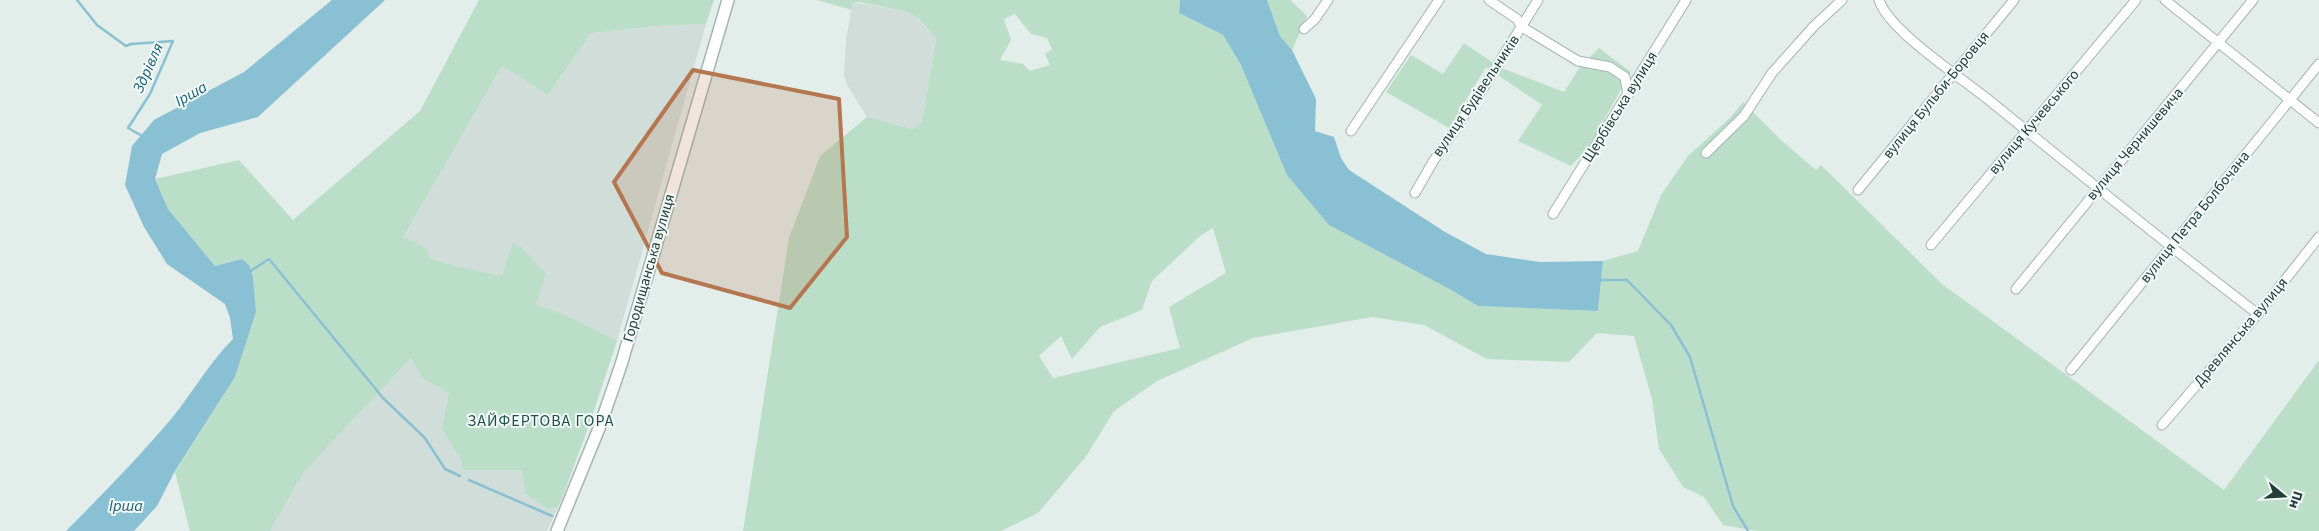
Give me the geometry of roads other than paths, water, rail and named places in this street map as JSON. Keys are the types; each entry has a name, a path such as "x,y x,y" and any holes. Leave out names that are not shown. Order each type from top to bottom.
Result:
{"street":[{"name":"Городищанська вулиця","path":"557,531 600,426 621,365 728,0"},
{"path":"1304,29 1315,19 1328,0"},
{"path":"1351,131 1439,0"},
{"path":"1489,0 1517,20 1522,27 1578,61 1610,67 1625,77 1628,95"},
{"name":"вулиця Будівельників","path":"1414,192 1486,85 1538,0"},
{"name":"Щербівська вулиця","path":"1553,214 1686,0"},
{"path":"1706,153 1744,116 1772,73 1814,26 1842,0"},
{"path":"1879,0 1887,15 1909,38 1954,72 2097,189 2258,314"},
{"name":"вулиця Бульби-Боровця","path":"1858,190 2014,0"},
{"name":"вулиця Кучевського","path":"1931,245 2136,0"},
{"path":"2165,0 2319,123"},
{"name":"вулиця Чернишевича","path":"2016,289 2253,0"},
{"name":"вулиця Петра Болбочана","path":"2071,370 2319,64"},
{"name":"Древлянська вулиця","path":"2162,425 2258,314 2319,237"}],"water":[{"name":"Ірша","path":"332,0 385,0 258,117 200,133 162,154 155,179 168,209 215,266 242,259 249,265 253,277 256,312 235,377 175,471 157,506 134,531 66,531 159,433 180,408 216,358 233,339 230,318 225,304 167,264 144,227 125,185 132,146 154,120 244,72"},
{"path":"1180,0 1267,0 1280,36 1292,50 1316,99 1315,131 1334,137 1341,158 1349,170 1445,232 1486,254 1540,262 1603,261 1598,311 1478,306 1329,225 1287,175 1241,65 1223,35 1179,13"}],"waterway":[{"name":"Здрівля","path":"77,0 97,25 126,46 173,41 150,94 128,128 144,137"},
{"path":"249,272 269,259 383,398 425,438 445,469 460,476"},
{"path":"1598,280 1627,280 1671,325 1690,357 1733,506 1748,531"},
{"path":"469,480 552,516"}],"district":[{"name":"ЗАЙФЕРТОВА ГОРА","path":"541,421"}]}
